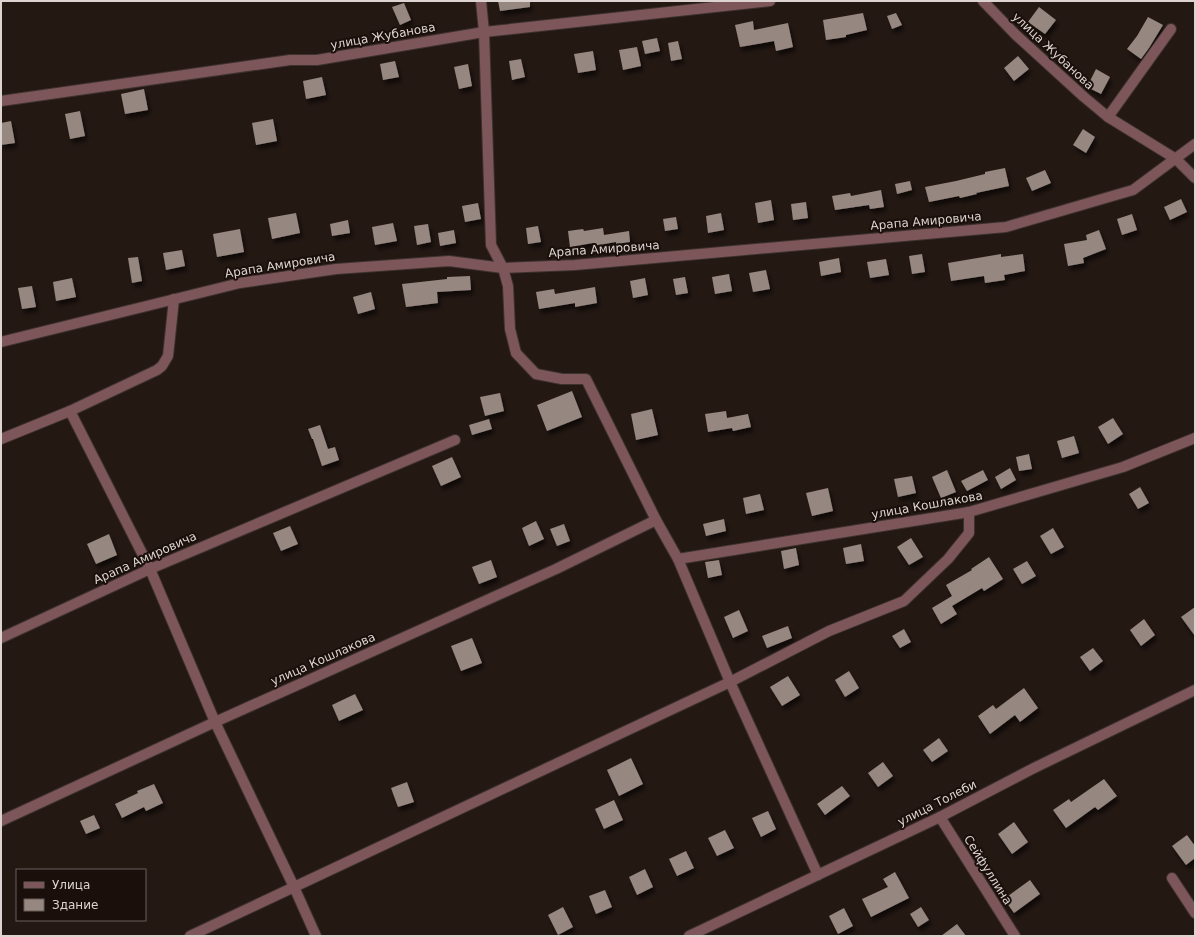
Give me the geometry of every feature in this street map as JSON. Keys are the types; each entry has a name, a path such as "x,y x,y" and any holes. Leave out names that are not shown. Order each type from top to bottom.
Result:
{"street":[{"path":"481,1 484,32 491,246 503,268 508,286 510,328 516,353 536,374 562,379 586,379 656,520 678,559 730,682 818,875"},
{"name":"улица Жубанова","path":"1,102 290,60 317,60 484,32 770,1"},
{"name":"улица Жубанова","path":"983,1 1016,35 1084,97 1108,117 1176,159 1195,178"},
{"path":"1108,117 1171,29"},
{"name":"Арапа Амировича","path":"1,342 240,283 336,269 449,261 503,268 575,265 1006,227 1133,190 1195,144"},
{"path":"1,439 70,411 157,370 162,366 168,356 174,299"},
{"path":"70,411 150,569 215,722 316,936"},
{"name":"улица Кошлакова","path":"678,559 969,512 1123,467 1195,438"},
{"name":"Арапа Амировича","path":"1,638 150,569 455,440"},
{"path":"190,936 730,682 829,631 904,601 948,559 969,533 969,512"},
{"name":"улица Кошлакова","path":"1,822 215,722 556,569 656,520"},
{"name":"улица Толеби","path":"689,936 940,817 1034,768 1194,692"},
{"name":"Сейфуллина","path":"940,817 1015,936"},
{"path":"1172,878 1195,913"}],"building":[{"path":"498,1 530,1 530,7 500,11"},
{"path":"404,3 411,20 400,25 392,7"},
{"path":"1039,7 1056,20 1045,34 1028,22"},
{"path":"863,13 867,30 846,35 846,37 826,40 823,20"},
{"path":"896,13 902,25 892,29 887,16"},
{"path":"1148,17 1163,25 1141,59 1127,49 1137,36"},
{"path":"753,21 754,30 788,23 793,47 776,51 774,41 740,47 735,25"},
{"path":"657,38 660,51 645,54 642,41"},
{"path":"678,41 682,59 671,61 668,43"},
{"path":"637,47 641,66 623,70 619,50"},
{"path":"593,51 596,70 578,73 574,54"},
{"path":"1018,56 1029,69 1014,81 1004,68"},
{"path":"521,59 525,77 512,80 509,61"},
{"path":"395,61 399,77 383,80 380,64"},
{"path":"468,64 472,86 459,89 454,67"},
{"path":"1096,69 1110,77 1101,94 1087,87"},
{"path":"322,77 326,95 306,99 303,81"},
{"path":"144,89 148,110 125,114 121,94"},
{"path":"80,111 85,136 70,139 65,114"},
{"path":"273,119 277,141 256,145 252,123"},
{"path":"11,121 15,143 1,145 1,123"},
{"path":"1083,129 1095,137 1086,153 1073,145"},
{"path":"1005,168 1009,186 960,198 959,196 929,202 925,187 956,181 985,174 985,172"},
{"path":"1045,170 1051,183 1032,191 1026,178"},
{"path":"910,181 912,190 897,194 895,184"},
{"path":"881,190 884,207 870,209 869,205 835,210 832,196 850,193 851,196"},
{"path":"1181,199 1187,212 1170,220 1164,207"},
{"path":"771,200 774,220 758,223 755,203"},
{"path":"806,202 808,218 793,220 791,204"},
{"path":"478,203 481,219 465,222 462,206"},
{"path":"296,213 300,233 272,239 268,218"},
{"path":"721,213 724,230 708,233 706,216"},
{"path":"1132,214 1137,230 1122,235 1117,219"},
{"path":"676,217 678,229 665,231 663,219"},
{"path":"348,220 350,233 332,236 330,224"},
{"path":"393,223 397,241 375,245 372,227"},
{"path":"428,224 431,242 417,245 414,226"},
{"path":"538,226 541,242 528,244 526,228"},
{"path":"603,228 604,235 629,231 630,242 616,244 616,242 593,246 593,243 570,247 568,231 583,229 584,231"},
{"path":"240,229 244,252 217,257 213,234"},
{"path":"454,230 456,243 440,246 438,233"},
{"path":"1099,230 1106,249 1083,258 1084,263 1068,266 1064,244 1087,240 1086,235"},
{"path":"182,250 185,266 166,270 163,253"},
{"path":"922,254 925,272 912,274 909,256"},
{"path":"1001,254 1001,257 1023,254 1025,271 1004,275 1005,280 985,283 984,276 951,281 948,263"},
{"path":"138,257 142,281 132,283 128,258"},
{"path":"839,258 841,272 821,276 819,262"},
{"path":"886,259 889,275 870,278 867,262"},
{"path":"766,270 770,289 753,292 749,273"},
{"path":"729,274 732,291 715,294 712,277"},
{"path":"470,276 471,290 437,292 438,303 406,307 402,284 447,279 447,277"},
{"path":"685,277 688,293 676,295 673,279"},
{"path":"72,278 76,297 56,301 53,282"},
{"path":"645,278 648,295 633,298 630,281"},
{"path":"32,286 36,307 22,309 18,288"},
{"path":"595,287 597,303 575,307 575,303 539,309 536,292 554,289 555,294"},
{"path":"371,292 375,309 358,314 353,297"},
{"path":"572,391 582,417 547,431 537,405"},
{"path":"500,393 504,411 485,416 480,397"},
{"path":"652,409 658,435 636,440 631,414"},
{"path":"726,411 727,418 748,414 751,427 733,431 732,428 708,432 705,414"},
{"path":"1113,418 1123,434 1108,444 1098,427"},
{"path":"489,419 492,429 472,435 469,425"},
{"path":"320,425 328,449 335,447 339,460 322,466 308,429"},
{"path":"1074,436 1079,453 1062,458 1057,441"},
{"path":"1029,454 1032,469 1019,471 1016,457"},
{"path":"452,457 461,477 441,486 432,466"},
{"path":"1010,468 1016,480 1001,489 995,477"},
{"path":"947,470 956,492 941,498 932,477"},
{"path":"983,470 988,480 967,491 961,481"},
{"path":"912,476 916,493 898,497 894,479"},
{"path":"1140,487 1149,503 1138,509 1129,494"},
{"path":"828,488 833,511 812,516 806,493"},
{"path":"760,494 764,510 746,514 743,498"},
{"path":"724,519 726,531 706,536 703,524"},
{"path":"536,521 544,539 529,546 522,528"},
{"path":"564,524 570,541 557,546 550,529"},
{"path":"290,526 298,544 281,551 273,533"},
{"path":"1053,528 1064,547 1051,554 1040,536"},
{"path":"109,534 117,555 96,564 87,544"},
{"path":"911,538 923,557 909,565 897,547"},
{"path":"861,544 864,561 846,564 843,548"},
{"path":"796,548 799,565 784,569 781,551"},
{"path":"989,557 1003,579 984,591 982,588 952,606 957,614 941,624 932,608 952,596 946,585 972,570 971,569"},
{"path":"491,560 497,577 479,584 472,567"},
{"path":"719,560 722,575 708,578 705,562"},
{"path":"1027,561 1036,576 1022,584 1013,569"},
{"path":"1195,607 1195,636 1181,617"},
{"path":"739,610 748,631 733,638 724,617"},
{"path":"1144,619 1155,635 1141,646 1130,630"},
{"path":"788,626 792,638 767,648 762,636"},
{"path":"904,629 911,642 900,648 892,636"},
{"path":"472,638 482,663 461,671 451,646"},
{"path":"1093,648 1103,661 1090,671 1080,657"},
{"path":"849,671 859,688 845,697 835,680"},
{"path":"788,676 800,695 782,706 770,687"},
{"path":"1024,688 1038,708 1020,722 1015,715 990,734 978,716 993,705 996,709"},
{"path":"355,694 363,710 339,721 332,705"},
{"path":"939,738 948,751 932,762 923,750"},
{"path":"631,758 643,784 619,796 607,770"},
{"path":"883,762 893,776 878,787 868,773"},
{"path":"1104,779 1117,796 1098,810 1095,807 1066,828 1053,810 1069,799 1071,802"},
{"path":"407,782 414,802 398,807 391,788"},
{"path":"154,784 163,803 146,811 144,807 122,818 115,804 138,793 137,791"},
{"path":"842,786 850,796 825,815 817,804"},
{"path":"614,800 623,820 604,829 595,809"},
{"path":"768,811 776,829 761,837 752,818"},
{"path":"94,815 100,828 86,834 80,821"},
{"path":"1014,822 1028,842 1012,854 998,834"},
{"path":"725,830 734,848 717,856 708,838"},
{"path":"1187,835 1195,846 1195,858 1186,865 1172,846"},
{"path":"686,851 694,868 677,876 669,859"},
{"path":"645,869 653,887 637,895 629,877"},
{"path":"895,872 909,898 871,917 862,899 888,887 883,879"},
{"path":"1030,880 1040,894 1014,913 1004,899"},
{"path":"605,890 612,907 596,914 589,896"},
{"path":"563,907 573,927 558,935 548,915"},
{"path":"921,907 929,920 918,927 910,914"},
{"path":"844,908 853,926 838,934 829,916"},
{"path":"957,924 966,936 941,936"}]}
